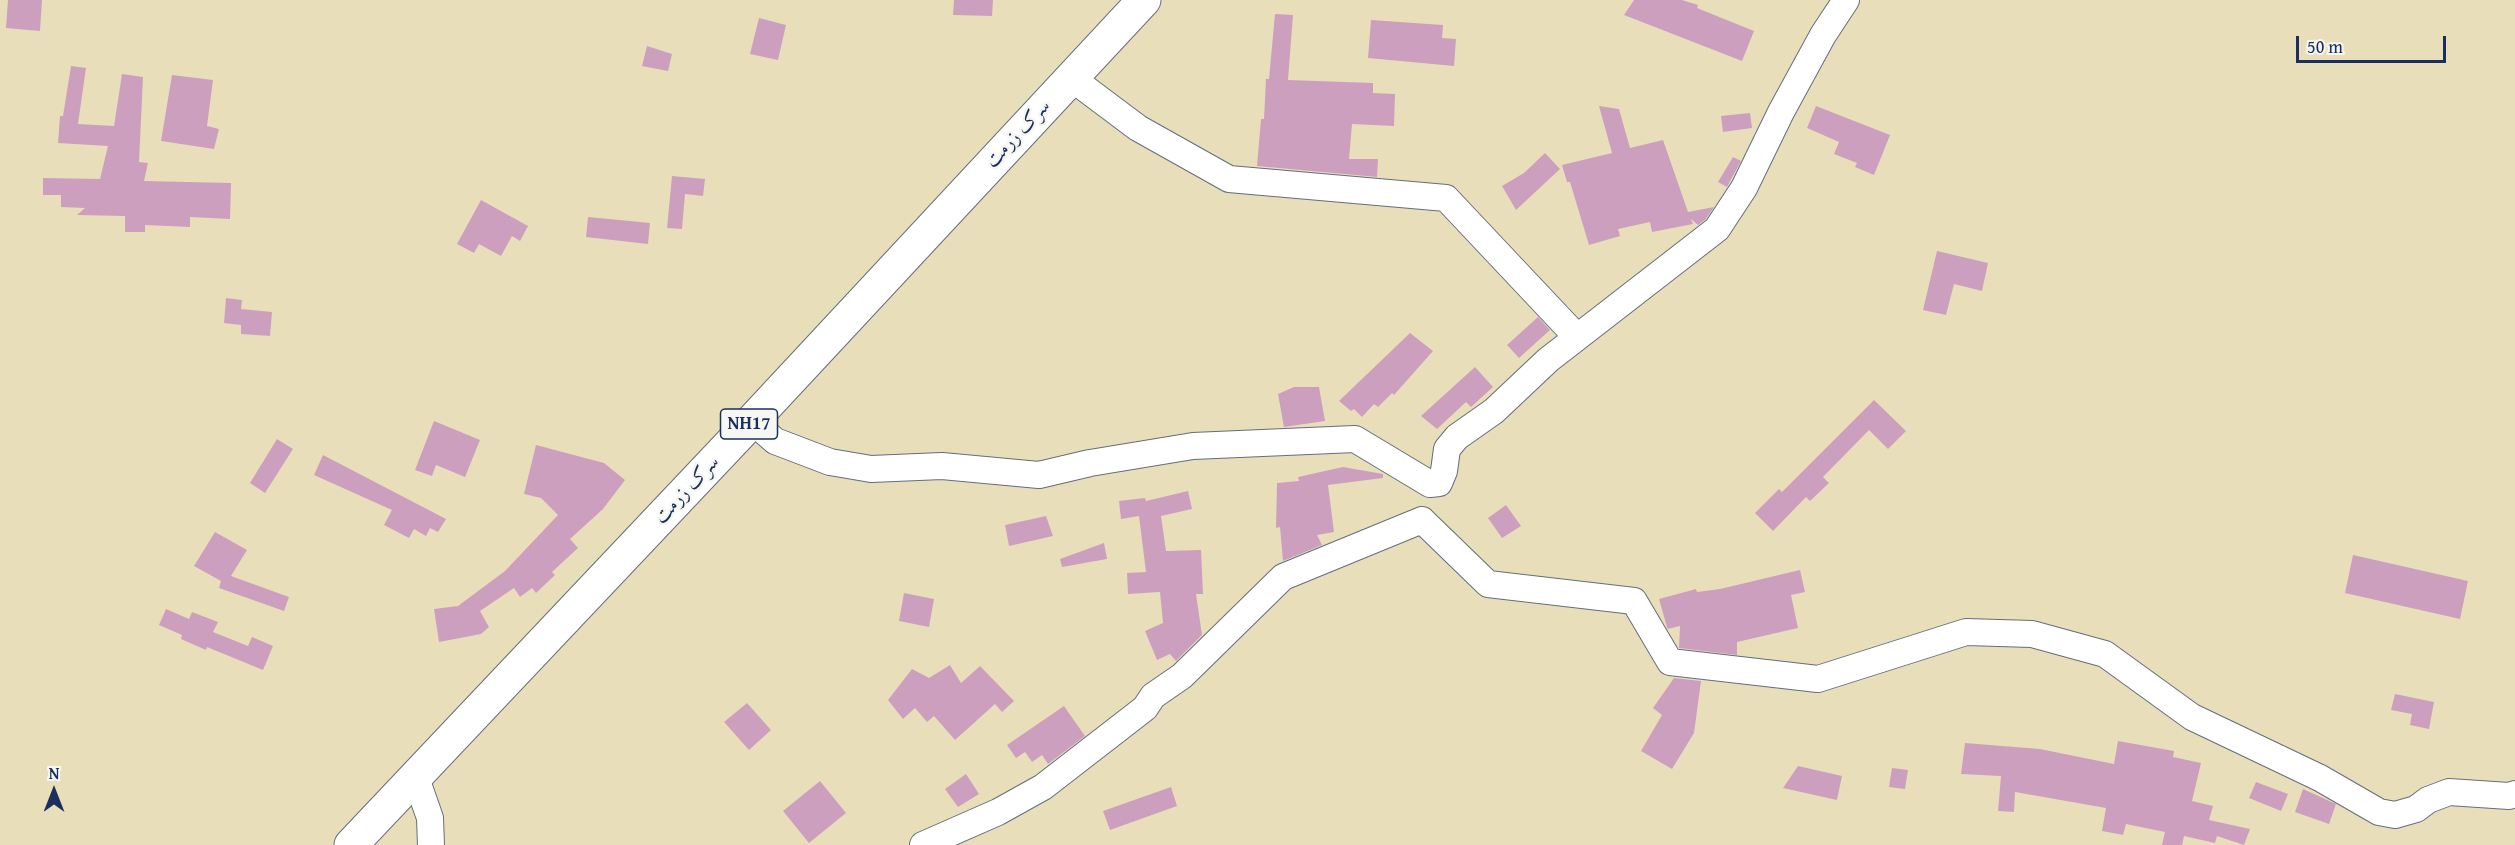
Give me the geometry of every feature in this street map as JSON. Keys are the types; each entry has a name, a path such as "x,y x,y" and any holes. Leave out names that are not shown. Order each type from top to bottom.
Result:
{"highway":[{"name":"سرک زرمت","path":"351,845 752,421 1144,0"}],"street":[{"path":"752,421 775,441 830,462 871,469 942,466 1039,475 1090,463 1193,446 1355,439 1430,484 1439,483 1444,471 1447,449 1457,437 1494,411 1548,360 1717,229 1743,188 1823,35 1846,0"},
{"path":"1070,77 1138,128 1229,179 1446,198 1577,337"},
{"path":"1422,520 1430,484"},
{"path":"1422,520 1488,584 1634,601 1670,662 1818,680 1966,632 2032,634 2105,654 2192,717 2320,778 2379,812 2395,815 2406,812 2449,792 2509,796 2515,794"},
{"path":"923,845 999,812 1043,787 1145,708 1153,696 1182,676 1283,577 1422,520"},
{"path":"416,778 430,818 431,845"}],"building":[{"path":"8,0 42,0 40,31 6,28"},
{"path":"954,0 993,0 992,16 953,15"},
{"path":"1634,0 1682,0 1754,31 1742,61 1624,15"},
{"path":"1275,14 1293,15 1288,80 1373,83 1373,93 1395,94 1394,126 1352,124 1349,159 1378,159 1377,177 1257,166"},
{"path":"759,18 786,25 778,60 750,54"},
{"path":"1371,20 1443,25 1442,38 1456,39 1454,66 1368,58"},
{"path":"647,46 672,54 668,71 642,66"},
{"path":"71,66 86,68 78,124 114,126 122,74 143,77 139,162 148,163 144,181 231,183 230,219 190,217 190,227 145,225 145,232 125,232 125,216 77,215 85,208 61,207 61,195 43,195 43,178 100,179 108,146 58,143 60,116 63,116"},
{"path":"172,75 213,80 207,126 219,129 214,149 161,141"},
{"path":"1599,106 1619,109 1630,148 1663,140 1688,212 1714,207 1706,219 1698,225 1691,219 1693,224 1652,232 1650,222 1618,229 1620,236 1589,245 1570,182 1567,182 1562,165 1612,153"},
{"path":"1816,106 1890,135 1874,175 1855,167 1857,163 1834,154 1839,142 1807,128"},
{"path":"1750,113 1752,128 1723,132 1721,116"},
{"path":"1545,153 1560,169 1516,210 1502,186 1524,173"},
{"path":"1733,157 1741,161 1727,187 1718,182"},
{"path":"672,176 705,179 703,196 685,194 682,229 667,228"},
{"path":"481,200 528,226 520,241 512,236 501,256 479,244 474,253 457,244"},
{"path":"588,217 650,223 648,244 586,237"},
{"path":"1937,251 1988,263 1982,291 1954,284 1946,315 1923,310"},
{"path":"226,298 242,300 241,309 272,312 270,336 241,334 241,325 224,323"},
{"path":"1538,317 1550,330 1519,358 1507,345"},
{"path":"1410,333 1433,351 1394,395 1392,393 1378,407 1374,404 1362,417 1354,409 1351,411 1339,401"},
{"path":"1475,367 1493,387 1471,407 1466,402 1437,429 1421,416"},
{"path":"1294,387 1319,387 1325,421 1284,427 1278,394"},
{"path":"1874,400 1906,431 1888,449 1869,430 1823,477 1829,483 1810,501 1806,497 1773,531 1755,513 1779,489 1782,492"},
{"path":"434,421 480,440 465,477 436,465 432,476 415,470"},
{"path":"277,439 293,449 265,493 250,483"},
{"path":"536,445 604,463 625,480 603,509 570,539 578,548 552,572 555,575 536,593 532,588 520,597 514,588 480,611 489,627 481,634 439,642 434,609 458,606 505,571 558,515 541,498 524,494"},
{"path":"323,455 446,519 438,532 430,528 426,536 414,529 409,538 384,525 392,510 314,475"},
{"path":"1343,467 1383,474 1383,478 1328,485 1334,532 1317,535 1322,545 1283,561 1280,527 1276,528 1277,483 1299,481 1298,477"},
{"path":"1188,491 1192,509 1161,516 1166,551 1201,550 1203,594 1196,594 1202,635 1176,661 1170,654 1157,660 1145,631 1163,623 1160,592 1128,594 1127,573 1146,572 1139,516 1121,519 1119,501 1145,498 1146,501"},
{"path":"1506,505 1521,526 1502,538 1488,518"},
{"path":"1046,516 1053,536 1009,546 1005,525"},
{"path":"215,532 247,550 231,576 289,597 284,611 219,588 221,581 194,566"},
{"path":"1104,543 1107,559 1062,567 1060,559"},
{"path":"2353,555 2468,581 2460,619 2345,593"},
{"path":"1800,570 1805,592 1791,595 1798,628 1737,642 1737,655 1679,648 1680,626 1668,629 1667,627 1659,599 1696,589 1697,592 1720,589"},
{"path":"904,593 934,599 929,627 899,621"},
{"path":"166,609 189,619 192,612 218,622 213,632 248,646 252,637 273,646 263,670 181,639 182,635 159,625"},
{"path":"950,665 961,683 980,666 1014,701 1002,712 995,704 955,740 934,716 927,722 915,708 903,719 888,700 912,669 929,678"},
{"path":"1674,678 1701,681 1694,733 1672,769 1641,751 1662,715 1653,708"},
{"path":"2395,694 2434,702 2429,729 2410,725 2412,714 2391,710"},
{"path":"747,703 771,730 749,750 724,722"},
{"path":"1064,706 1085,736 1048,764 1042,755 1032,762 1025,752 1016,758 1007,745"},
{"path":"2118,741 2174,751 2173,757 2201,763 2192,801 2213,806 2209,820 2250,829 2244,845 2217,836 2215,843 2184,836 2182,845 2162,845 2165,832 2126,824 2123,835 2102,831 2106,808 2015,792 2014,812 1998,811 2001,776 1961,774 1965,743 2040,749 2114,764"},
{"path":"1798,766 1842,776 1837,800 1783,788"},
{"path":"1892,768 1908,770 1905,789 1889,787"},
{"path":"966,774 979,794 958,807 945,789"},
{"path":"820,781 846,813 809,843 783,811"},
{"path":"2256,782 2288,794 2281,811 2249,798"},
{"path":"1171,787 1177,806 1110,830 1103,811"},
{"path":"2303,789 2336,804 2329,824 2295,812"}]}
